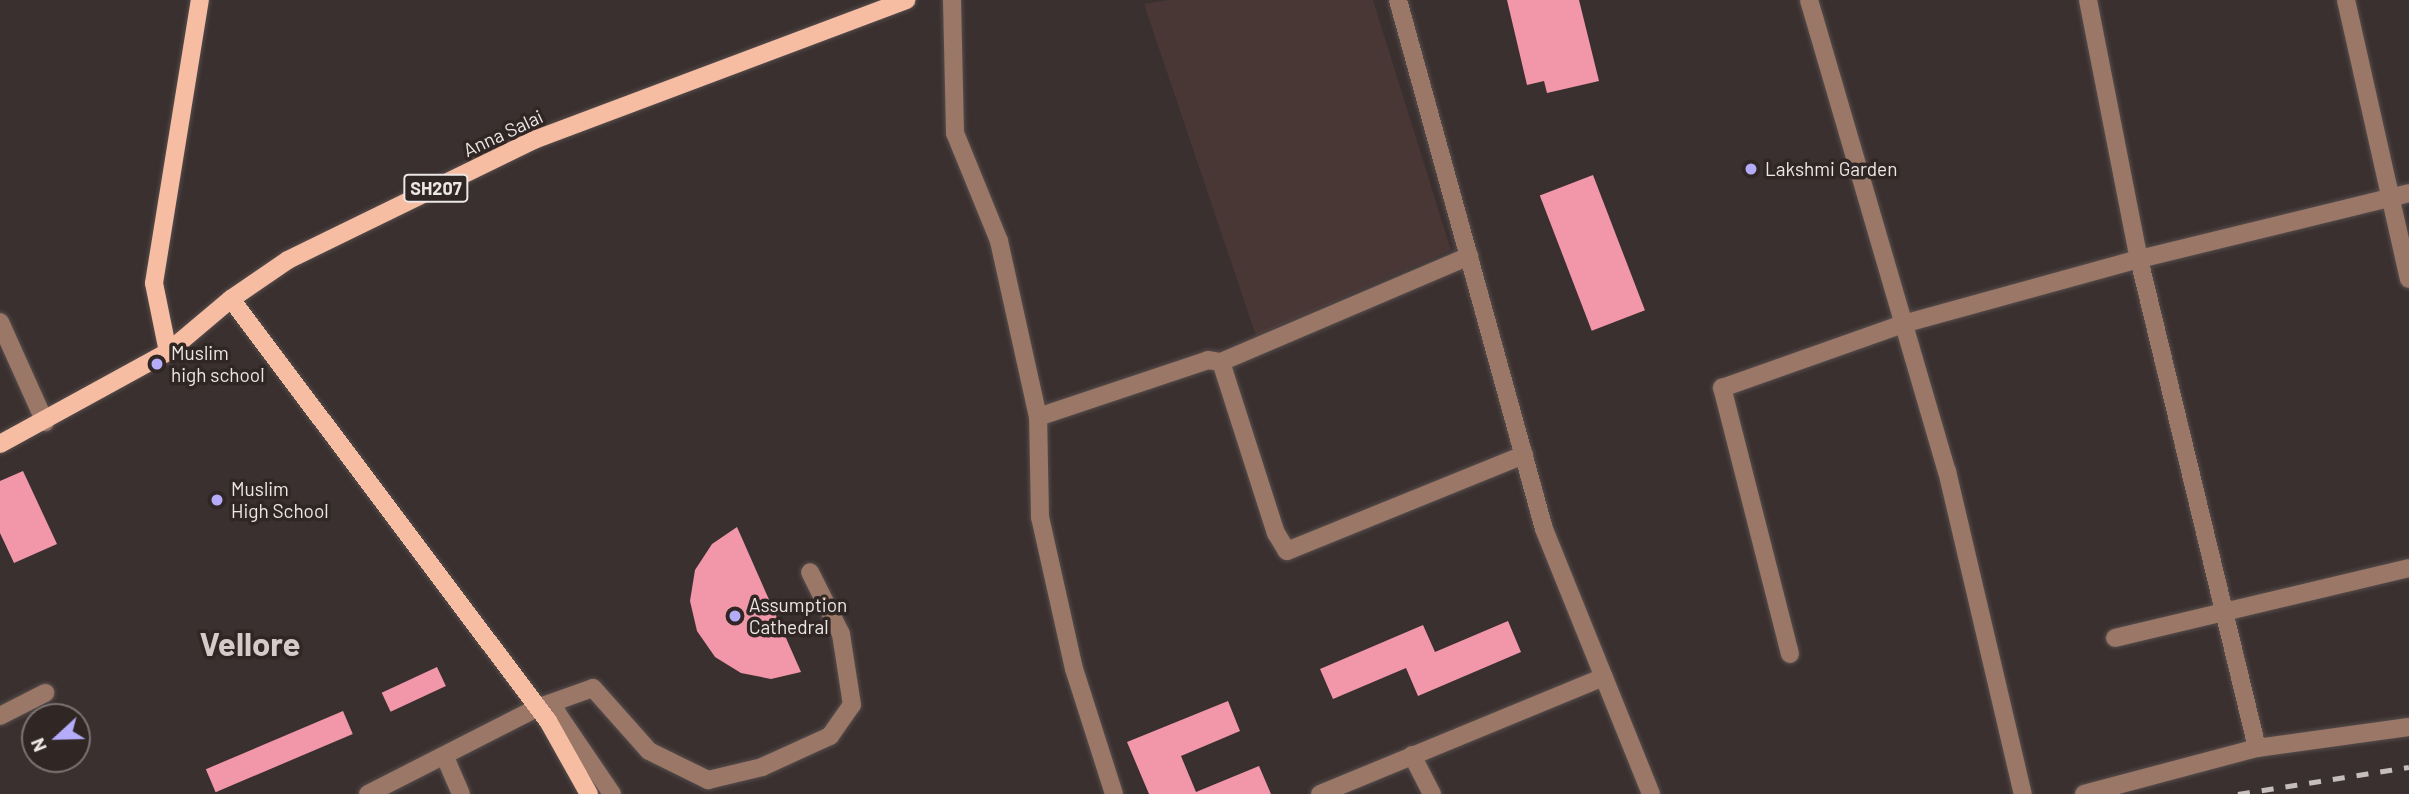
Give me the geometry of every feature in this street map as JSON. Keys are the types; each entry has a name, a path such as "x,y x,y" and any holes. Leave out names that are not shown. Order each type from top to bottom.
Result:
{"main road":[{"path":"168,352 154,283 200,0"},
{"name":"Anna Salai","path":"0,444 46,422 168,352 230,299 288,260 534,141 907,0"},
{"path":"230,299 559,738 589,794"}],"street":[{"path":"952,0 955,132 999,241 1038,417 1040,517 1074,669 1114,794"},
{"path":"1398,0 1544,529 1651,794"},
{"path":"1809,0 1947,471 2023,794"},
{"path":"2088,0 2139,260 2257,748"},
{"path":"2346,0 2400,195 2409,279"},
{"path":"1790,654 1722,388 1905,326 2139,260 2400,195"},
{"path":"1038,417 1208,360 1221,362 1469,256"},
{"path":"0,322 46,422"},
{"path":"1221,362 1276,533 1287,551 1524,455"},
{"path":"2115,638 2225,614 2409,568"},
{"path":"368,794 446,757 537,708 593,688 649,751 708,780 762,767 830,736 852,705 841,634 810,572"},
{"path":"1320,794 1604,677"},
{"path":"0,716 45,693"},
{"path":"537,708 558,713 612,794"},
{"path":"2084,794 2257,748 2409,727"},
{"path":"1412,755 1432,794"},
{"path":"446,757 461,794"}],"shaded area":[{"path":"1168,0 1373,0 1451,250 1256,336 1144,4"}],"building":[{"path":"1507,0 1579,0 1599,81 1547,93 1544,81 1527,85"},
{"path":"1593,175 1645,310 1592,331 1540,195"},
{"path":"23,471 57,544 14,563 0,533 0,481"},
{"name":"Assumption Cathedral","path":"737,527 801,672 771,679 741,673 715,657 697,631 690,601 695,570 712,544"},
{"path":"1508,621 1521,652 1418,696 1406,668 1333,699 1320,669 1423,625 1435,652"},
{"path":"437,667 446,686 391,712 382,693"},
{"path":"1228,701 1240,731 1181,756 1196,792 1259,766 1271,794 1149,794 1127,742"},
{"path":"343,711 353,734 216,792 206,769"}],"railway":[{"path":"2238,794 2409,767"}],"place":[{"name":"Lakshmi Garden","path":"1751,169"},
{"name":"Muslim high school","path":"157,364"},
{"name":"Muslim High School","path":"217,500"},
{"name":"Assumption Cathedral","path":"735,616"}],"district":[{"name":"Vellore","path":"250,644"}]}
